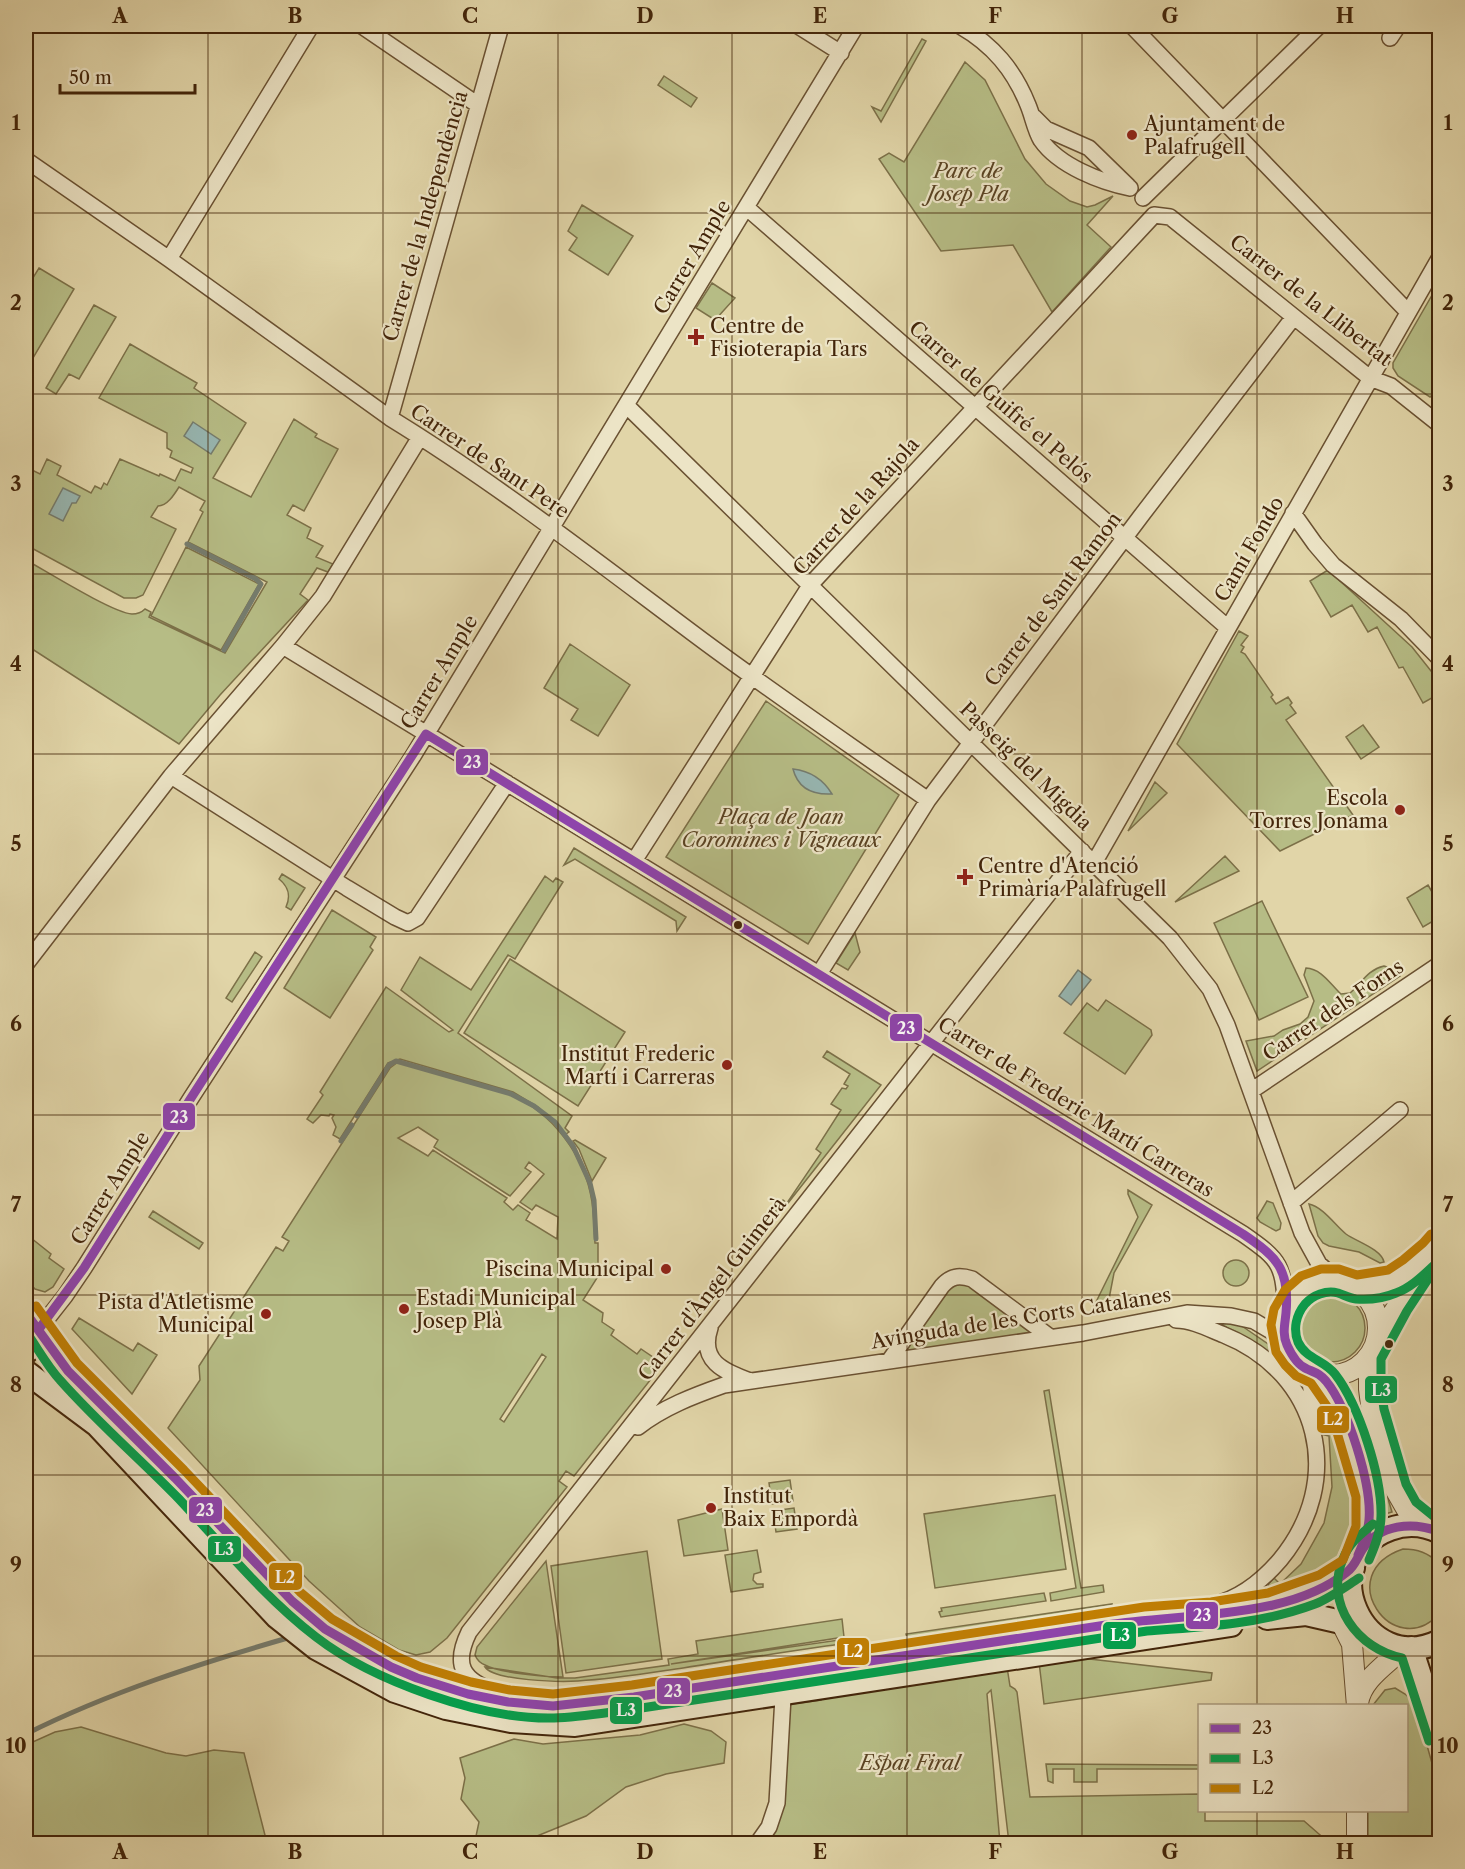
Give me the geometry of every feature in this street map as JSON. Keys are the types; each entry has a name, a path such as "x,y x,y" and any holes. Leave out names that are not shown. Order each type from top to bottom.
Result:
{"main road":[{"path":"26,1352 31,1347 32,1321"},
{"path":"32,1321 68,1371 175,1478 272,1581 325,1629 391,1667 468,1694 522,1704 553,1706 645,1695 1178,1616 1218,1613 1289,1600 1324,1586 1355,1562 1370,1540 1387,1530 1409,1525 1435,1530"},
{"path":"26,1372 97,1425 277,1617 316,1648 395,1691 446,1708 511,1721 575,1725 1289,1615 1306,1614 1354,1621 1382,1640 1407,1648 1428,1646 1440,1641"},
{"path":"1354,1621 1350,1581 1355,1562"},
{"path":"1407,1648 1440,1737"}],"street":[{"path":"169,259 312,26"},
{"path":"362,26 478,105"},
{"name":"Carrer de la Independència","path":"390,418 501,26"},
{"path":"798,26 841,53"},
{"name":"Carrer Ample","path":"32,1321 65,1296 84,1268 199,1085 426,734 856,26"},
{"path":"960,26 983,32 992,49 1009,67 1032,114 1042,141 1073,167 1096,179 1130,188"},
{"path":"1132,26 1408,312"},
{"path":"1143,198 1319,26"},
{"path":"1032,114 1046,129 1086,148 1143,198 1154,215"},
{"path":"1073,146 1086,148 1093,157 1089,167 1073,167 1066,158 1069,150 1073,146"},
{"name":"Carrer de Sant Pere","path":"26,160 169,259 390,418 420,436 551,528 752,677 928,800"},
{"name":"Carrer de Guifré el Pelós","path":"747,208 1228,628"},
{"name":"Carrer de la Llibertat","path":"1154,215 1170,217 1370,378 1391,386 1440,425"},
{"name":"Carrer de la Rajola","path":"634,861 811,584 1154,215"},
{"name":"Camí Fondo","path":"1094,863 1440,257"},
{"name":"Carrer de Sant Ramon","path":"819,974 928,800 1293,318"},
{"name":"Passeig del Migdia","path":"626,405 1170,938 1210,989 1227,1025 1302,1233 1319,1264 1347,1284"},
{"path":"26,964 171,776 283,646 327,589 420,436"},
{"path":"1293,513 1315,544 1334,565 1401,619 1438,654"},
{"name":"Carrer de Frederic Martí Carreras","path":"283,646 1262,1247 1274,1256 1282,1272 1286,1312"},
{"path":"171,776 333,880 404,922 414,921 507,783"},
{"name":"Carrer d'Àngel Guimerà","path":"567,1704 515,1699 481,1686 469,1678 465,1672 460,1651 469,1632 1082,851"},
{"name":"Carrer dels Forns","path":"1251,1091 1440,964"},
{"path":"1291,1203 1400,1110"},
{"path":"1355,1562 1368,1529 1368,1495 1342,1407 1312,1370 1294,1357 1287,1347 1283,1324 1286,1312 1294,1298 1306,1287 1322,1281 1347,1284 1392,1282 1410,1270 1436,1246"},
{"path":"1312,1370 1340,1375 1364,1362 1436,1246"},
{"path":"889,1361 942,1286 952,1277 972,1279 1050,1337"},
{"path":"1347,1284 1367,1296 1375,1309 1379,1323 1377,1338"},
{"name":"Avinguda de les Corts Catalanes","path":"612,1451 657,1412 724,1385 1050,1337 1187,1313 1232,1316 1254,1321 1271,1331 1287,1347"},
{"path":"1155,1320 1180,1320 1206,1327 1243,1342 1266,1359 1293,1387 1308,1415 1317,1470 1314,1497 1295,1541 1262,1579 1229,1601 1178,1616"},
{"path":"710,1325 705,1341 709,1356 717,1365 732,1374 752,1381"},
{"path":"1369,1356 1372,1412 1395,1489 1407,1510 1435,1530"},
{"path":"1308,1415 1313,1396 1312,1370"},
{"path":"1354,1621 1352,1644 1357,1704"},
{"path":"1357,1704 1359,1694 1367,1683 1407,1648"},
{"path":"757,1844 769,1827 777,1803 783,1697 781,1693"},
{"path":"1357,1812 1357,1844"}],"green space":[{"path":"922,39 926,41 881,122 872,107 881,111"},
{"name":"Parc de Josep Pla","path":"965,62 985,80 1025,159 1046,184 1070,201 1087,207 1113,196 1087,225 1111,247 1052,312 1013,245 941,251 879,159 889,153 904,162"},
{"path":"664,76 697,98 691,107 658,85"},
{"path":"582,205 633,236 608,275 569,250 577,238 568,231"},
{"path":"39,268 74,289 33,358 26,353 26,289"},
{"path":"712,283 735,298 715,320 696,308"},
{"path":"1439,283 1439,389 1430,397 1398,376 1393,363"},
{"path":"94,305 116,317 79,379 69,374 56,394 46,388"},
{"path":"130,344 197,383 194,388 246,423 213,478 251,497 294,419 317,434 315,437 338,449 304,511 293,505 287,515 311,528 307,538 323,546 316,557 333,564 328,572 317,568 300,594 308,600 220,695 179,744 26,645 26,560 110,607 132,614 145,609 151,612 149,617 225,653 267,582 188,542 203,512 200,510 205,501 179,487 173,497 158,506 151,517 176,529 143,595 136,598 124,598 26,545 26,467 40,474 47,459 61,466 57,475 91,493 95,486 101,489 104,483 107,485 120,459 175,481 181,469 191,473 193,468 170,457 172,451 167,448 167,433 99,398"},
{"path":"186,547 259,584 221,650 151,616"},
{"path":"1328,570 1412,647 1439,681 1439,698 1437,695 1423,703 1403,667 1399,668 1377,627 1368,632 1352,605 1331,617 1310,581"},
{"path":"1239,631 1248,636 1241,645 1244,647 1241,652 1245,654 1273,695 1271,697 1276,704 1288,697 1296,713 1286,720 1353,815 1280,851 1177,744"},
{"path":"570,644 630,685 598,736 571,720 578,709 544,688"},
{"name":"Plaça de Joan Coromines i Vigneaux","path":"766,701 899,795 808,944 666,857"},
{"path":"1363,725 1379,747 1361,759 1346,737"},
{"path":"1155,782 1167,793 1128,831"},
{"path":"574,848 686,917 677,931 676,921 575,859 564,865"},
{"path":"1225,856 1239,871 1175,902"},
{"path":"282,874 305,888 291,910 286,907 288,895 285,885 279,879"},
{"path":"545,876 553,882 556,878 563,882 515,959 508,955 458,1033 572,1116 565,1128 569,1132 566,1134 538,1107 513,1092 400,1059 388,1063 340,1139 333,1135 336,1127 332,1118 334,1115 321,1115 313,1123 307,1119 323,1095 320,1092 386,987 449,1032 453,1030 401,990 420,957 471,990"},
{"path":"1428,885 1439,904 1439,932 1433,921 1423,927 1407,898"},
{"path":"1262,901 1308,997 1259,1020 1214,923"},
{"path":"332,910 376,937 370,947 373,950 330,1018 284,988"},
{"path":"855,933 860,952 848,970 836,963"},
{"path":"255,952 262,957 232,1002 226,998"},
{"path":"510,959 625,1032 578,1106 464,1033"},
{"path":"1384,966 1396,970 1400,976 1257,1071 1246,1041 1274,1036 1300,1024 1308,1017 1314,1001 1304,975 1306,968 1317,971 1341,994 1350,993 1369,974"},
{"path":"1106,1000 1151,1030 1152,1035 1125,1074 1064,1033 1087,1003 1098,1011"},
{"path":"827,1051 881,1085 777,1217 774,1214 783,1200 787,1203 821,1153 816,1149 841,1110 831,1104 842,1088 846,1089 848,1086 844,1084 850,1074 823,1057"},
{"path":"398,1062 508,1094 539,1112 564,1137 582,1168 588,1185 594,1217 595,1243 598,1243 598,1263 593,1275 597,1278 583,1300 603,1313 602,1322 614,1330 611,1335 637,1354 641,1349 663,1364 574,1476 566,1471 559,1481 567,1487 447,1638 430,1652 416,1655 399,1650 360,1627 309,1581 168,1428 200,1380 199,1366 276,1247 283,1251 289,1241 282,1237 390,1068","holes":["418,1127 438,1140 434,1147 510,1196 531,1172 525,1168 529,1162 544,1174 520,1202 532,1210 536,1205 558,1217 557,1239 526,1220 530,1213 518,1205 513,1210 504,1202 507,1198 433,1150 428,1156 398,1138","542,1354 546,1357 504,1422 500,1419"]},
{"path":"575,1140 606,1158 592,1181 579,1149 573,1141"},
{"path":"1128,1190 1152,1205 1114,1273 1108,1304 1094,1306 1138,1217"},
{"path":"1267,1201 1273,1203 1281,1223 1280,1229 1276,1231 1257,1218"},
{"path":"1309,1204 1324,1212 1346,1234 1378,1253 1384,1262 1380,1263 1359,1252 1323,1243 1318,1236"},
{"path":"153,1211 203,1243 199,1249 149,1217"},
{"path":"26,1234 51,1254 49,1258 64,1269 53,1287 45,1292 35,1289 26,1279"},
{"path":"1236,1260 1245,1264 1249,1273 1245,1282 1236,1286 1227,1282 1223,1273 1227,1264"},
{"path":"966,1282 1037,1333 899,1354 947,1288"},
{"path":"1331,1294 1344,1297 1355,1304 1362,1315 1365,1328 1362,1341 1355,1352 1344,1359 1331,1362 1318,1359 1307,1352 1300,1341 1297,1328 1300,1315 1307,1304 1318,1297"},
{"path":"79,1318 133,1351 138,1343 157,1355 132,1394 72,1329"},
{"path":"1236,1322 1274,1348 1285,1364 1301,1379 1305,1388 1303,1394 1268,1352 1221,1325"},
{"path":"1049,1390 1081,1588 1103,1585 1104,1592 1051,1601 1050,1593 1076,1588 1044,1391"},
{"path":"1323,1413 1329,1413 1336,1420 1354,1478 1358,1506 1355,1531 1345,1554 1329,1573 1302,1586 1274,1593 1268,1584 1274,1578 1280,1584 1301,1564 1324,1523 1332,1487 1329,1436 1321,1434 1317,1428 1318,1417"},
{"path":"1366,1425 1392,1512 1385,1514 1358,1426"},
{"path":"790,1480 793,1501 772,1504 769,1483"},
{"path":"1055,1495 1066,1569 935,1588 924,1514"},
{"path":"794,1508 797,1529 776,1532 773,1511"},
{"path":"722,1509 728,1550 684,1556 678,1520"},
{"path":"1403,1549 1422,1552 1439,1563 1439,1614 1422,1626 1404,1628 1389,1622 1377,1609 1370,1593 1372,1577 1382,1561"},
{"path":"757,1550 761,1572 754,1574 753,1580 757,1584 763,1584 763,1587 731,1592 725,1555"},
{"path":"647,1551 662,1659 566,1673 551,1566"},
{"path":"546,1561 563,1677 512,1672 492,1668 482,1663 475,1655 477,1647"},
{"path":"1044,1593 1046,1601 941,1617 939,1612 942,1611 941,1608"},
{"path":"1112,1604 1108,1615 915,1645 908,1640 906,1634"},
{"path":"842,1619 844,1637 671,1664 846,1639 847,1643 631,1676 578,1681 543,1681 501,1675 485,1667 557,1678 575,1678 669,1665 668,1659 698,1654 696,1641"},
{"path":"1072,1657 1212,1673 1211,1680 1044,1704 1039,1662"},
{"name":"Espai Firal","path":"1007,1667 1010,1686 1017,1692 1030,1797 1198,1794 1198,1812 1205,1812 1205,1821 1304,1821 1327,1841 1327,1844 1009,1843 991,1690 987,1694 1000,1843 764,1844 784,1705 821,1700 821,1695"},
{"path":"1395,1688 1415,1703 1439,1788 1439,1843 1368,1843 1368,1812 1408,1812 1408,1704 1374,1704 1385,1690"},
{"path":"684,1724 711,1731 726,1742 724,1763 666,1774 626,1787 586,1816 520,1843 478,1843 475,1841 479,1822 461,1799 465,1778 460,1758 514,1739 543,1744 640,1735"},
{"path":"81,1727 166,1753 186,1756 214,1750 244,1753 267,1843 26,1843 26,1745 55,1732"},
{"path":"1046,1764 1198,1765 1198,1769 1097,1769 1097,1782 1074,1782 1074,1769 1053,1769 1053,1783 1048,1781"}],"water":[{"path":"193,422 220,440 211,454 184,436"},
{"path":"63,488 80,496 76,503 72,503 63,521 49,514"},
{"path":"793,769 816,777 832,794 807,789 795,776"},
{"path":"1078,970 1091,980 1071,1005 1059,996"}],"waterway":[{"path":"187,544 256,579 261,584 224,650"},
{"path":"357,1116 389,1065 396,1061 511,1094 534,1106 555,1122 573,1146 590,1183 594,1200 596,1239"},
{"path":"341,1141 352,1125"},
{"path":"26,1734 123,1692 223,1657 291,1637"}],"transit line":[{"name":"23","path":"39,1329 84,1268 426,734 1243,1234 1265,1250 1279,1266 1286,1285 1285,1341 1300,1365 1326,1381 1342,1409 1357,1447 1369,1505 1368,1529 1358,1555"},
{"name":"L2","path":"36,1306 77,1363 184,1470 300,1592 332,1619 396,1656 421,1667 471,1682 510,1690 553,1694 632,1685 1144,1607 1211,1602 1268,1593 1319,1575 1343,1560 1356,1526 1356,1497 1331,1412 1311,1383 1296,1376 1276,1352 1271,1325 1274,1309 1285,1290 1301,1276 1321,1269 1339,1269 1357,1275 1388,1270 1403,1260 1431,1234"},
{"name":"L3","path":"1369,1560 1379,1533 1381,1516 1378,1482 1367,1442 1352,1404 1335,1374 1301,1348 1296,1332 1296,1322 1305,1304 1316,1296 1329,1292 1356,1299 1386,1296 1408,1287 1440,1260"},
{"name":"L3","path":"1437,1519 1416,1502 1406,1484 1384,1409 1381,1359 1407,1311 1440,1261"},
{"name":"23","path":"26,1313 68,1371 175,1478 292,1601 325,1629 391,1667 417,1678 468,1694 508,1702 553,1706 634,1697 1106,1625 1252,1609 1293,1600 1312,1593 1339,1578 1350,1570 1369,1541 1387,1530 1408,1526 1440,1532"},
{"name":"L3","path":"26,1332 51,1369 74,1396 179,1499 245,1571 297,1622 340,1653 397,1682 429,1695 494,1712 525,1717 585,1716 1147,1631 1254,1620 1315,1604 1359,1578"},
{"name":"L3","path":"1373,1524 1352,1544 1343,1559 1338,1576 1338,1592 1342,1608 1359,1635 1386,1653 1402,1658 1429,1741"}],"place":[{"name":"Ajuntament de Palafrugell","path":"1132,135"},
{"name":"Centre de Fisioterapia Tars","path":"696,337"},
{"name":"Escola Torres Jonama","path":"1400,810"},
{"name":"Centre d'Atenció Primària Palafrugell","path":"965,877"},
{"name":"Institut Frederic Martí i Carreras","path":"727,1065"},
{"name":"Piscina Municipal","path":"666,1269"},
{"name":"Estadi Municipal Josep Plà","path":"404,1309"},
{"name":"Pista d'Atletisme Municipal","path":"266,1314"},
{"name":"Institut Baix Empordà","path":"711,1508"}]}
